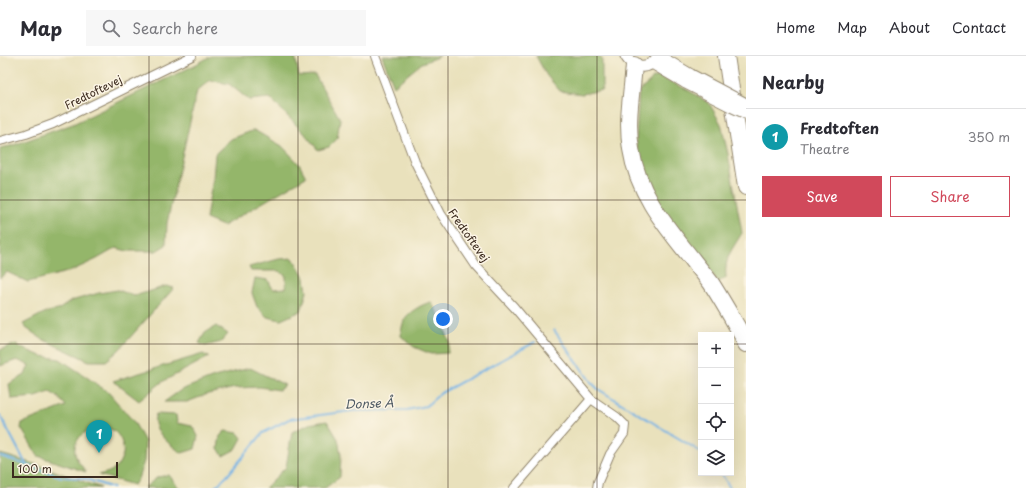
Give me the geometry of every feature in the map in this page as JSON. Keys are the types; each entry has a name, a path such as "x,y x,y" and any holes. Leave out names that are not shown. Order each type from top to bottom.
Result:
{"highway":[{"path":"726,56 746,187"},
{"path":"630,60 633,82 629,111 630,149 641,186 662,221 710,282 746,344"}],"street":[{"name":"Fredtoftevej","path":"0,141 26,134 53,124 192,56"},
{"name":"Fredtoftevej","path":"375,56 415,162 441,214 476,266 519,313 591,399 625,425 624,434 610,454 598,482 597,488"},
{"path":"630,60 643,66 648,66 657,58 664,59 689,79 731,106 746,113"},
{"path":"689,79 746,104"},
{"path":"514,488 591,399"}],"green space":[{"path":"211,56 295,56 299,76 315,75 340,119 337,139 329,147 318,150 305,134 270,98 249,100 229,84 210,80 197,91 167,223 166,245 156,251 127,251 116,248 71,271 28,282 7,272 0,278 0,148 11,146 73,124"},
{"path":"382,56 440,56 422,63 394,86"},
{"path":"536,56 598,56 602,59 602,90 582,94 560,91 547,76"},
{"path":"658,76 686,89 709,103 721,124 742,233 732,249 726,264 726,278 718,282 659,206 639,161 636,139 639,91 653,78"},
{"path":"254,130 282,146 299,164 306,177 223,226 206,219 213,179 215,154 231,139"},
{"path":"293,258 305,278 307,292 301,311 281,320 267,317 257,307 252,293 255,278 268,280 273,289 286,288 286,276 279,271 251,271 249,267 279,259"},
{"path":"166,286 174,288 118,351 106,361 89,361 42,339 26,328 23,324 44,313 58,310 71,301 99,293 118,290 134,296"},
{"path":"431,302 441,319 450,343 448,353 431,354 414,347 401,336 402,326 406,317 411,312"},
{"path":"216,326 228,334 221,342 205,346 199,343 205,333"},
{"path":"16,344 41,356 60,359 108,392 134,422 145,442 144,461 138,479 134,485 99,475 115,469 123,454 122,443 117,434 110,429 101,427 92,429 84,433 78,439 75,447 76,457 86,472 38,456 21,428 22,423 66,406 58,397 50,392 36,397 11,399 9,384 25,375 29,365 17,360 0,366 0,350"},
{"path":"203,354 209,357 162,382 139,401 113,381"},
{"path":"250,368 285,385 279,390 260,387 235,388 208,394 187,402 164,402 181,390 214,377"},
{"path":"156,414 176,415 177,423 192,426 198,436 195,449 182,453 167,442 158,431 155,420"},
{"path":"327,421 338,439 341,455 340,477 325,488 265,488 286,467 292,432 309,424"},
{"path":"225,431 238,433 242,438 236,449 223,456 218,448 220,436"},
{"path":"0,454 38,465 101,488 0,488"},
{"path":"169,475 179,488 144,488 158,477"}],"waterway":[{"name":"Donse Å","path":"554,330 591,382 598,389 698,450"},
{"name":"Donse Å","path":"214,488 227,476 263,433 289,419 352,411 407,410 426,406 441,393 535,342"},
{"path":"0,415 27,466"},
{"name":"Donse Å","path":"0,456 62,477 83,478 113,488"},
{"name":"Donse Å","path":"723,476 730,488"}],"place":[{"name":"Fredtoften","path":"99,453"}]}
